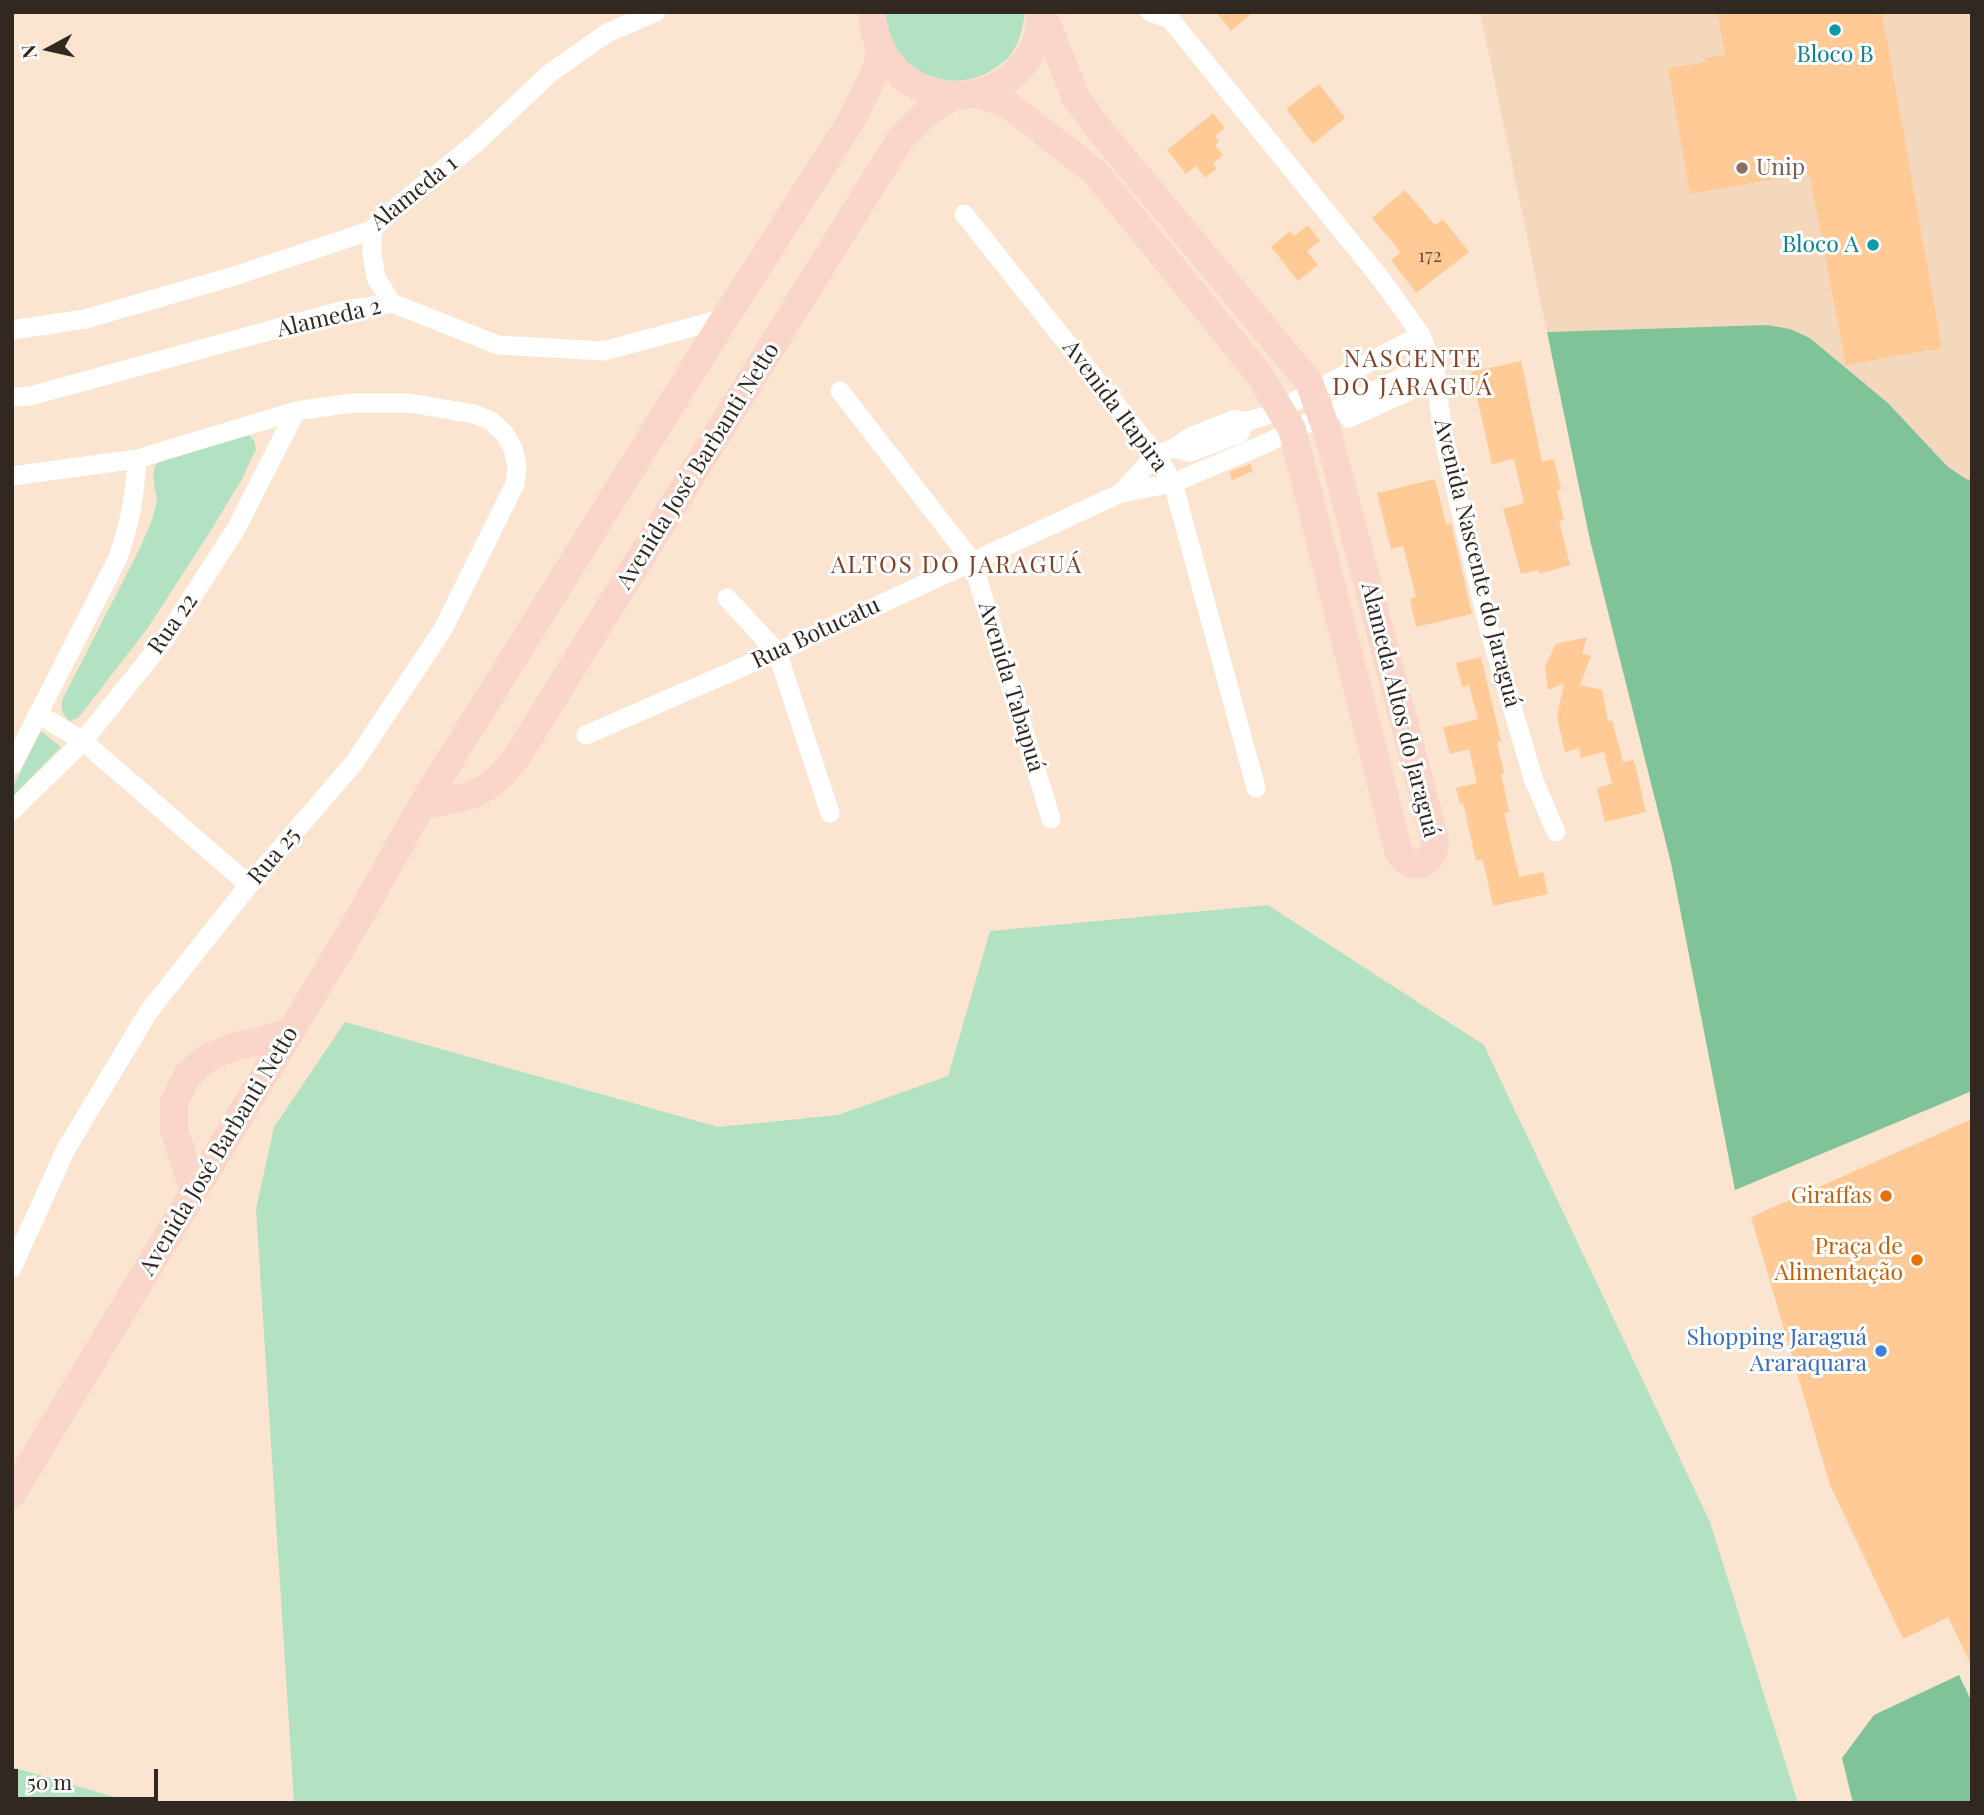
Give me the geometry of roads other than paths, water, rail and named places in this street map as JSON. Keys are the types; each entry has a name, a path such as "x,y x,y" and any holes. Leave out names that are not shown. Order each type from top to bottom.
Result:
{"street":[{"name":"Alameda 1","path":"12,330 85,319 231,278 372,230 477,142 550,73 607,33 656,12"},
{"path":"872,12 880,47"},
{"name":"Alameda Altos do Jaraguá","path":"880,47 892,67 910,82 931,92 966,95 1007,104 1095,172 1258,373 1286,419 1398,850 1410,863 1426,862 1433,855 1435,840 1322,406 1309,382 1076,98 1042,12"},
{"name":"Avenida José Barbanti Netto","path":"422,805 476,794 492,785 516,758 901,138 927,112 1003,83 1024,64 1037,39 1042,12"},
{"name":"Avenida Nascente do Jaraguá","path":"1150,12 1170,19 1381,279 1421,335 1426,375 1443,435 1488,626 1534,781 1556,832"},
{"name":"Avenida José Barbanti Netto","path":"12,1494 359,918 422,805 725,318 852,121 877,68 880,47"},
{"name":"Avenida Itapira","path":"964,214 1165,451 1256,788"},
{"path":"372,230 376,278 392,303"},
{"name":"Alameda 2","path":"12,397 43,392 341,311 392,303 498,345 604,351 725,318"},
{"path":"1286,419 1322,406 1421,335"},
{"path":"1322,406 1350,418 1406,391 1426,375"},
{"name":"Avenida Tabapuá","path":"839,390 972,561 1051,819"},
{"name":"Rua 25","path":"12,1268 66,1149 149,1011 248,885 354,763 443,629 515,484 517,466 513,448 498,426 483,417 409,403 352,403 296,411"},
{"path":"12,476 137,459 296,411"},
{"name":"Rua 22","path":"12,811 83,741 165,639 236,529 296,411"},
{"name":"Rua Botucatu","path":"1121,493 1165,451 1190,437 1235,419 1245,422 1286,419"},
{"name":"Rua Botucatu","path":"586,735 777,652 1121,493 1173,483 1269,442 1286,419"},
{"path":"12,765 118,558 129,526 137,459"},
{"path":"727,598 777,652 830,813"},
{"path":"38,714 83,741 248,885"},
{"path":"194,1191 174,1130 174,1102 188,1074 209,1057 236,1046 291,1031"}],"place":[{"name":"Bloco B","path":"1835,30"},
{"name":"Unip","path":"1742,168"},
{"name":"Bloco A","path":"1873,245"},
{"name":"Giraffas","path":"1886,1196"},
{"name":"Praça de Alimentação","path":"1917,1260"},
{"name":"Shopping Jaraguá Araraquara","path":"1881,1351"}],"district":[{"name":"NASCENTE DO JARAGUÁ","path":"1413,374"},
{"name":"ALTOS DO JARAGUÁ","path":"957,566"}]}
